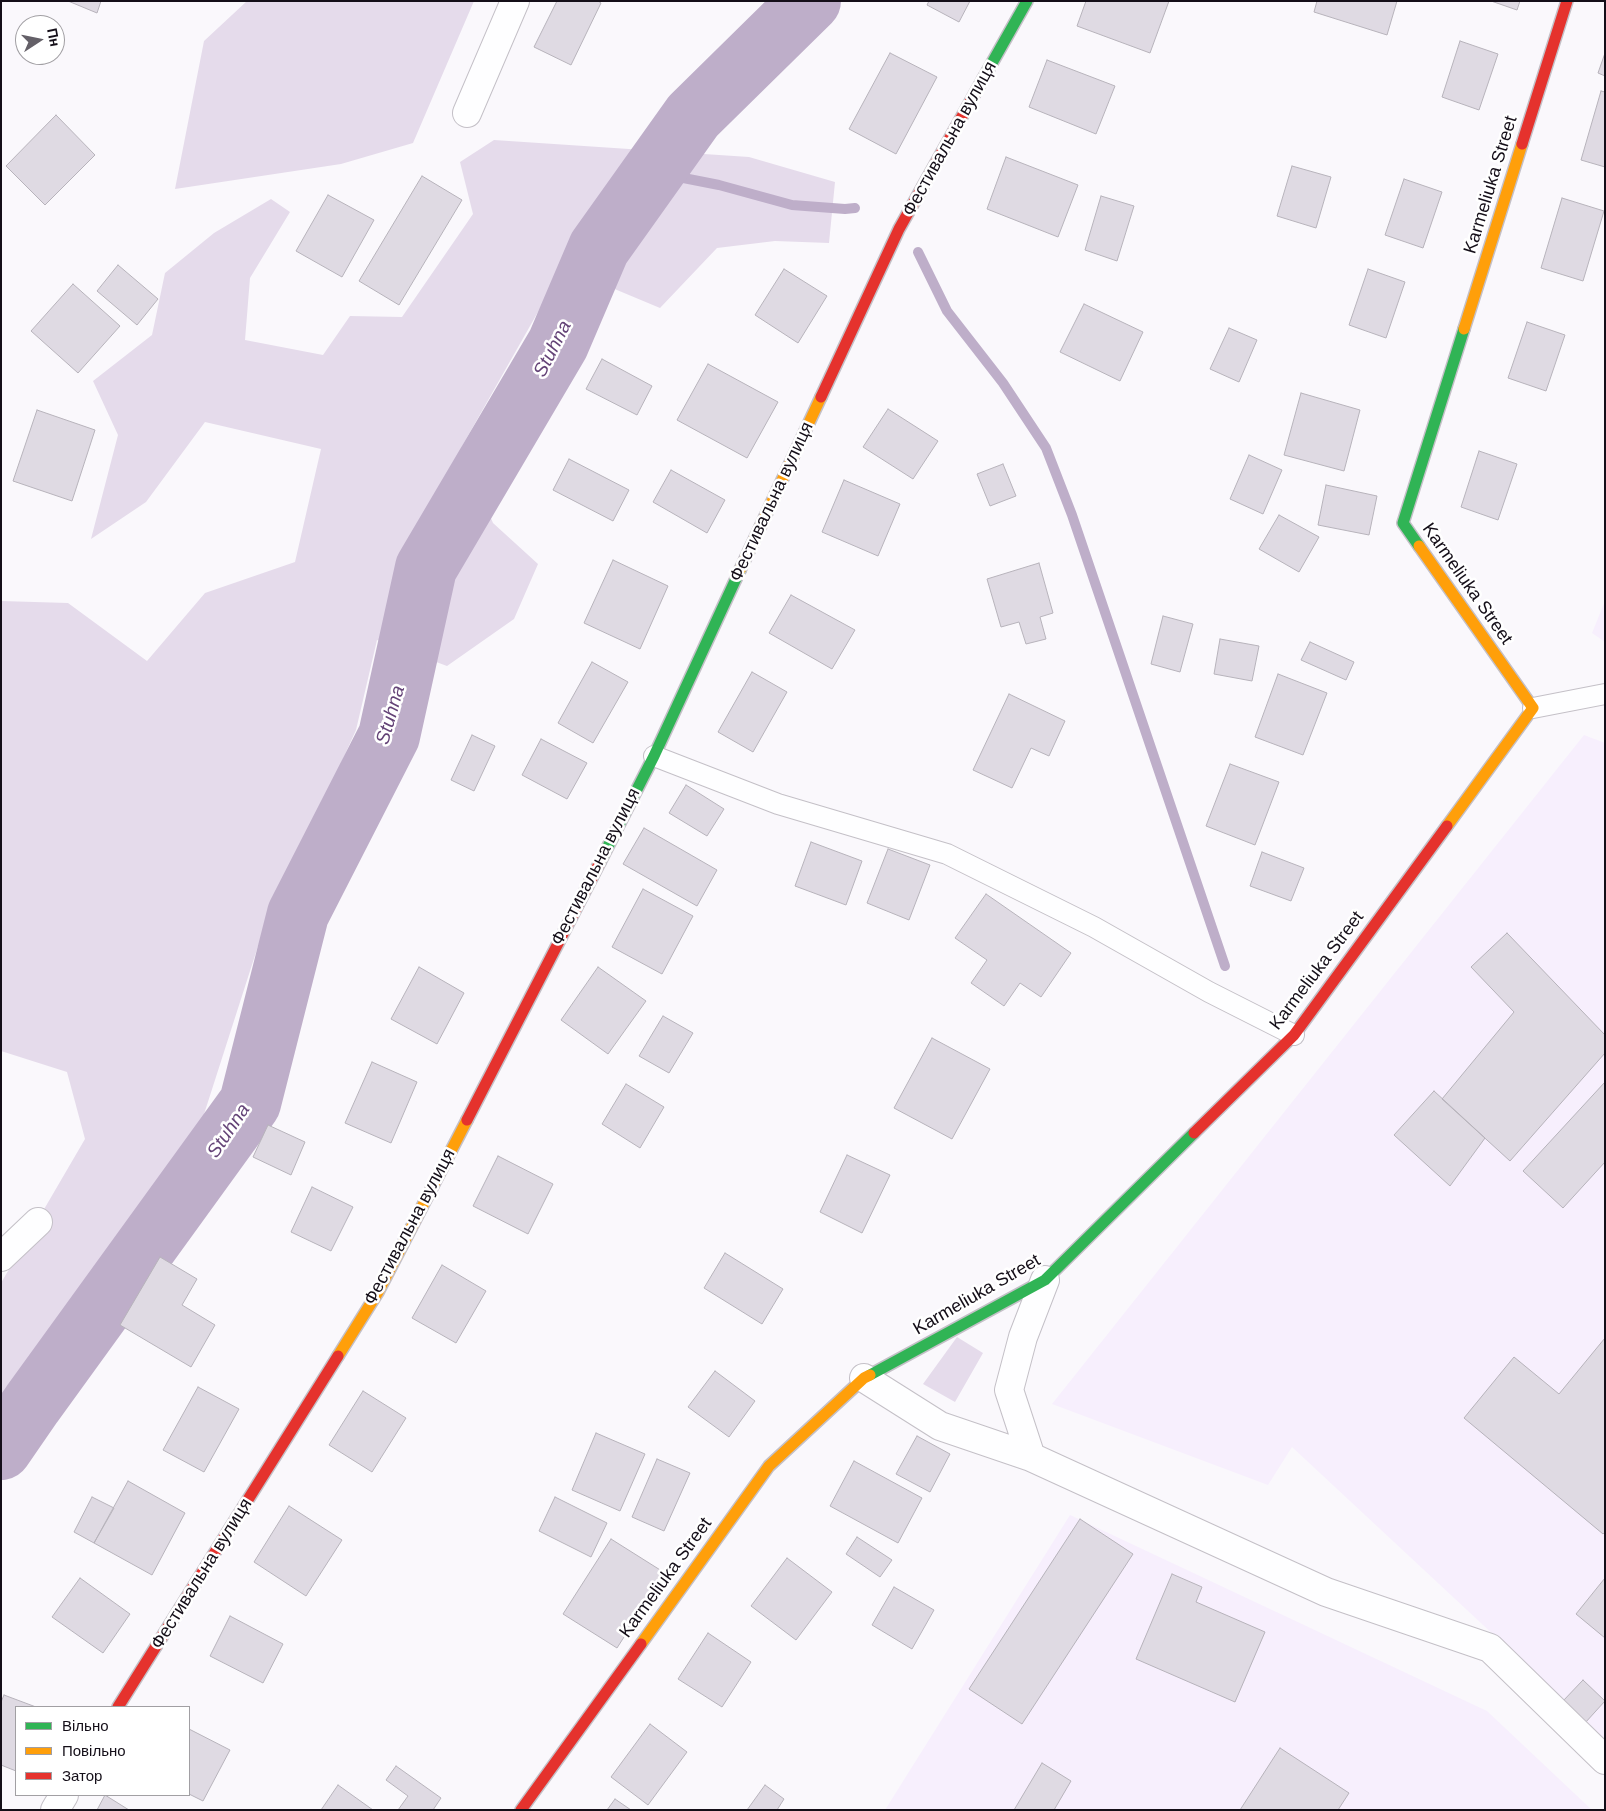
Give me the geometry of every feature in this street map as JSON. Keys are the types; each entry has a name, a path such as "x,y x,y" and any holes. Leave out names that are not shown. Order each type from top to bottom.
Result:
{"street":[{"path":"467,113 515,1"},
{"name":"Фестивальна вулиця","path":"119,1706 378,1292 654,756 899,229 1027,1"},
{"name":"Karmeliuka Street","path":"521,1810 769,1466 864,1378 1045,1280 1294,1035 1533,708 1403,523 1567,1"},
{"path":"1,1258 38,1222"},
{"path":"1031,1457 1009,1390 1024,1337 1045,1280"},
{"path":"864,1378 940,1426 1031,1457 1326,1592 1490,1648 1605,1760"},
{"path":"54,1810 63,1796"}],"lane":[{"path":"1533,708 1605,694"},
{"path":"654,756 778,804 947,854 1094,927 1209,992 1294,1035"}],"shaded area":[{"path":"247,1 474,1 413,143 341,164 175,189 204,41"},
{"path":"494,140 749,157 835,182 829,243 775,241 717,248 660,308 605,285 547,296 461,448 493,523 538,564 514,619 447,666 377,640 356,730 258,946 197,1136 99,1277 39,1374 1,1409 1,1283 85,1139 67,1072 1,1051 1,601 68,603 147,661 205,593 295,562 321,449 205,422 146,502 91,539 118,435 93,381 152,335 165,273 214,233 271,199 290,212 250,278 245,340 323,355 350,316 402,317 473,214 460,162"},
{"path":"1605,601 1605,642 1592,633"},
{"path":"1584,735 1605,743 1605,1743 1541,1679 1292,1447 1268,1485 1052,1404"},
{"path":"957,1337 983,1353 955,1402 923,1384"},
{"path":"1070,1515 1487,1711 1592,1810 885,1810"}],"building":[{"path":"68,1 101,1 97,13"},
{"path":"557,1 598,1 601,3 571,65 534,47"},
{"path":"929,1 970,1 959,22 927,5"},
{"path":"1086,1 1169,1 1150,53 1077,26"},
{"path":"1317,1 1397,1 1387,35 1314,12"},
{"path":"1491,1 1520,1 1517,10"},
{"path":"1460,41 1498,54 1479,110 1442,97"},
{"path":"890,53 937,77 896,154 849,129"},
{"path":"1605,53 1605,76 1598,73"},
{"path":"1047,60 1115,86 1096,134 1029,107"},
{"path":"1601,91 1605,92 1605,167 1581,160"},
{"path":"56,115 95,155 45,205 6,166"},
{"path":"1006,157 1078,185 1058,237 987,209"},
{"path":"1292,166 1331,177 1316,228 1277,216"},
{"path":"422,176 462,200 399,305 359,281"},
{"path":"1404,179 1442,192 1423,248 1385,235"},
{"path":"328,195 374,220 342,277 296,251"},
{"path":"1101,196 1134,206 1117,261 1085,250"},
{"path":"1562,198 1604,211 1583,281 1541,268"},
{"path":"118,265 158,299 137,325 97,291"},
{"path":"784,269 827,296 798,343 755,315"},
{"path":"1368,269 1405,282 1386,338 1349,325"},
{"path":"73,284 120,326 78,373 31,331"},
{"path":"1084,304 1143,332 1120,381 1060,352"},
{"path":"1527,322 1565,335 1546,391 1508,378"},
{"path":"1229,328 1257,340 1239,382 1210,369"},
{"path":"602,359 652,386 637,415 586,389"},
{"path":"708,364 778,402 747,458 677,420"},
{"path":"1301,393 1360,410 1344,471 1284,455"},
{"path":"888,409 938,441 913,479 863,447"},
{"path":"37,410 95,430 72,501 13,481"},
{"path":"1479,451 1517,464 1498,520 1461,507"},
{"path":"1249,455 1282,470 1263,514 1230,499"},
{"path":"569,459 629,490 613,521 553,490"},
{"path":"1003,464 1016,496 990,506 977,474"},
{"path":"671,470 725,500 707,533 653,502"},
{"path":"844,480 900,504 878,556 822,532"},
{"path":"1326,485 1377,496 1369,535 1318,525"},
{"path":"1279,515 1319,537 1299,572 1259,549"},
{"path":"613,560 668,586 640,649 584,623"},
{"path":"1039,563 1053,613 1040,617 1046,639 1026,644 1019,622 1001,627 987,579"},
{"path":"791,595 855,630 832,669 769,633"},
{"path":"1163,616 1193,624 1180,672 1151,664"},
{"path":"1220,639 1259,646 1252,681 1214,674"},
{"path":"1310,642 1354,662 1346,680 1301,660"},
{"path":"592,662 628,682 593,743 558,723"},
{"path":"752,672 787,692 753,752 718,732"},
{"path":"1278,674 1327,693 1303,755 1255,737"},
{"path":"1009,694 1065,721 1049,756 1031,748 1012,788 973,770"},
{"path":"472,735 495,746 474,791 451,780"},
{"path":"541,739 587,763 567,799 522,775"},
{"path":"1230,764 1279,782 1255,845 1206,826"},
{"path":"686,785 724,809 707,836 669,813"},
{"path":"644,828 717,870 697,906 623,864"},
{"path":"811,842 862,861 846,905 795,886"},
{"path":"888,849 930,865 909,920 867,903"},
{"path":"1262,852 1304,868 1291,901 1250,886"},
{"path":"643,889 693,916 662,974 612,947"},
{"path":"986,894 1071,953 1041,997 1020,983 1004,1006 971,983 987,960 955,938"},
{"path":"1507,933 1605,1035 1605,1053 1510,1161 1442,1099 1514,1012 1471,967"},
{"path":"419,967 464,993 437,1044 391,1019"},
{"path":"598,967 646,1001 608,1054 561,1020"},
{"path":"663,1016 693,1033 669,1073 639,1056"},
{"path":"932,1038 990,1069 952,1139 894,1108"},
{"path":"372,1062 417,1082 391,1143 345,1123"},
{"path":"1605,1082 1605,1162 1563,1208 1523,1171"},
{"path":"626,1084 664,1107 640,1148 602,1124"},
{"path":"1434,1091 1485,1138 1450,1186 1394,1135"},
{"path":"268,1125 305,1142 291,1175 253,1157"},
{"path":"847,1155 890,1175 862,1233 820,1212"},
{"path":"498,1156 553,1184 528,1234 473,1206"},
{"path":"312,1187 353,1207 331,1251 291,1232"},
{"path":"725,1253 783,1289 762,1324 704,1288"},
{"path":"160,1257 197,1279 182,1305 215,1325 191,1367 120,1325"},
{"path":"442,1265 486,1291 456,1343 412,1318"},
{"path":"1605,1338 1605,1532 1603,1534 1464,1418 1514,1357 1559,1394"},
{"path":"715,1371 755,1401 729,1437 688,1407"},
{"path":"198,1387 239,1409 204,1472 163,1450"},
{"path":"363,1391 406,1418 372,1472 329,1445"},
{"path":"596,1433 645,1454 620,1511 572,1490"},
{"path":"917,1436 950,1454 930,1492 896,1474"},
{"path":"657,1459 690,1473 664,1531 632,1517"},
{"path":"854,1461 922,1498 898,1543 830,1506"},
{"path":"128,1481 185,1513 152,1575 94,1543"},
{"path":"92,1497 114,1508 94,1543 74,1532"},
{"path":"555,1497 607,1523 591,1557 539,1531"},
{"path":"289,1506 342,1540 306,1596 254,1562"},
{"path":"1080,1519 1133,1554 1022,1724 969,1689"},
{"path":"857,1537 892,1560 880,1577 846,1554"},
{"path":"611,1539 665,1573 617,1648 563,1614"},
{"path":"787,1558 832,1592 796,1640 751,1606"},
{"path":"1172,1574 1202,1587 1196,1602 1265,1632 1235,1702 1136,1659"},
{"path":"80,1578 130,1614 103,1653 52,1617"},
{"path":"1605,1578 1605,1638 1576,1614"},
{"path":"894,1587 934,1610 912,1649 872,1625"},
{"path":"230,1616 283,1644 263,1683 210,1656"},
{"path":"708,1633 751,1662 722,1707 678,1679"},
{"path":"1583,1680 1605,1701 1585,1723 1563,1701"},
{"path":"4,1695 33,1706 15,1706 15,1771 1,1765 1,1702"},
{"path":"650,1724 687,1752 648,1805 611,1777"},
{"path":"190,1730 230,1750 203,1801 190,1794"},
{"path":"1280,1748 1349,1793 1338,1810 1240,1810"},
{"path":"1042,1763 1071,1781 1054,1810 1014,1810"},
{"path":"396,1766 441,1798 433,1810 398,1810 408,1796 386,1780"},
{"path":"338,1785 373,1810 321,1810"},
{"path":"765,1785 784,1799 777,1810 747,1810"},
{"path":"104,1796 107,1796 129,1810 97,1810"},
{"path":"615,1799 631,1810 607,1810"}],"waterway":[{"name":"Stuhna","path":"1,1449 250,1103 298,914 389,736 426,568 558,344 599,248 693,116 810,1"},
{"path":"653,172 719,185 792,205 855,208"},
{"path":"918,252 947,311 1003,383 1046,448 1072,515 1225,966"}],"traffic: fast":[{"path":"983,79 1027,1"},
{"path":"1419,546 1403,523 1464,329"},
{"path":"600,862 654,756 740,570"},
{"path":"870,1375 1045,1280 1194,1133"}],"traffic: slow":[{"path":"1464,329 1522,144"},
{"path":"740,570 821,397"},
{"path":"1419,546 1533,708 1447,826"},
{"path":"338,1356 378,1292 467,1120"},
{"path":"641,1644 769,1466 864,1378 870,1375"}],"traffic: jam":[{"path":"1522,144 1567,1"},
{"path":"821,397 899,229 983,79"},
{"path":"1194,1133 1294,1035 1447,826"},
{"path":"467,1120 600,862"},
{"path":"119,1706 338,1356"},
{"path":"521,1810 641,1644"}]}
